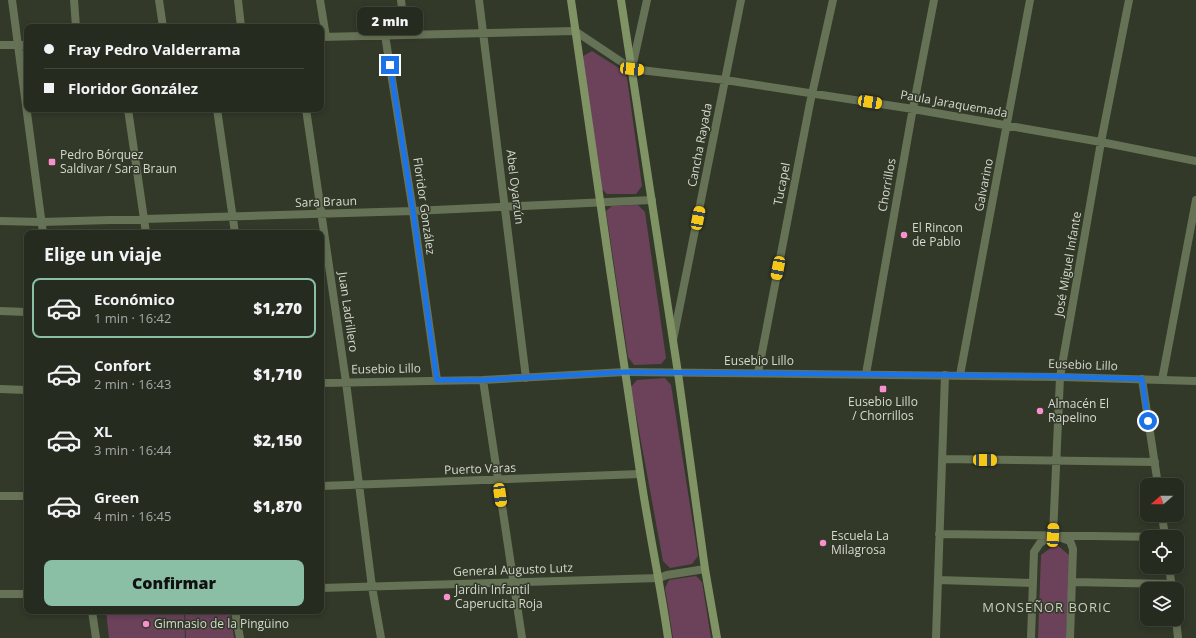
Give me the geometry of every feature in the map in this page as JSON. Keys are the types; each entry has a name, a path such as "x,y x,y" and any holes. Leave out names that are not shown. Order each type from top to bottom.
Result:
{"main road":[{"path":"571,0 640,474 659,578 668,638"},
{"path":"621,0 678,373 705,569 717,638"}],"street":[{"path":"12,0 24,91"},
{"path":"74,0 76,24"},
{"path":"159,0 163,24"},
{"path":"238,0 241,24"},
{"path":"320,0 322,24"},
{"path":"400,0 405,35"},
{"name":"Abel Oyarzún","path":"479,0 506,207 526,378"},
{"path":"632,69 647,0"},
{"name":"Cancha Rayada","path":"673,341 741,0"},
{"name":"Tucapel","path":"758,373 812,93 833,0"},
{"name":"Chorrillos","path":"866,374 934,0"},
{"name":"Galvarino","path":"960,375 1030,0"},
{"name":"José Miguel Infante","path":"1053,535 1060,376 1129,0"},
{"path":"324,37 575,31"},
{"name":"Paula Jaraquemada","path":"575,31 632,69 725,80 913,109 1102,142 1196,161"},
{"name":"Floridor González","path":"385,35 413,211 437,380"},
{"path":"0,45 24,45"},
{"path":"27,112 42,230"},
{"path":"128,112 146,230"},
{"path":"217,112 234,230"},
{"name":"Juan Ladrillero","path":"306,112 346,382 372,587 381,638"},
{"name":"Sara Braun","path":"0,221 41,222 322,214 652,200"},
{"path":"1162,380 1196,200"},
{"path":"0,311 24,312"},
{"name":"Eusebio Lillo","path":"324,383 483,380 625,372 1060,376 1196,381"},
{"path":"936,638 945,375"},
{"path":"1142,379 1157,478"},
{"path":"483,380 522,638"},
{"path":"0,389 24,390"},
{"path":"942,459 1155,462"},
{"name":"Puerto Varas","path":"324,486 640,474"},
{"path":"0,496 24,496"},
{"path":"939,534 1140,537"},
{"path":"1053,535 1070,541 1073,549 1070,638"},
{"path":"1031,638 1034,552 1040,543 1053,535"},
{"name":"General Augusto Lutz","path":"324,588 659,578 666,575 705,569"},
{"path":"938,580 1032,583"},
{"path":"1072,582 1140,585"},
{"path":"0,594 24,594"},
{"path":"92,614 96,638"},
{"path":"236,614 240,638"},
{"path":"1177,626 1178,638"}],"shaded area":[{"path":"592,51 622,70 627,78 642,186 636,194 607,194 601,188 583,56"},
{"path":"638,205 645,212 666,358 661,364 634,365 628,357 606,211 612,206"},
{"path":"665,378 671,385 698,556 692,564 670,568 663,561 631,387 637,380"},
{"path":"1056,544 1070,556 1066,638 1038,638 1041,555"},
{"path":"696,576 702,582 711,638 673,638 665,588 669,580"},
{"name":"Gimnasio de la Pingüino","path":"106,614 184,614 185,638 109,638"},
{"path":"185,614 230,614 234,638 186,638"}],"place":[{"name":"Pedro Bórquez Saldivar / Sara Braun","path":"52,162"},
{"name":"El Rincon de Pablo","path":"904,235"},
{"name":"Eusebio Lillo / Chorrillos","path":"883,389"},
{"name":"Almacén El Rapelino","path":"1040,411"},
{"name":"Escuela La Milagrosa","path":"823,543"},
{"name":"Jardin Infantil Caperucita Roja","path":"447,597"},
{"name":"Gimnasio de la Pingüino","path":"146,624"}],"district":[{"name":"MONSEÑOR BORIC","path":"1047,607"}],"route":[{"path":"390,65 413,211 437,380 483,380 625,372 1046,376 1142,379 1148,421"}]}
